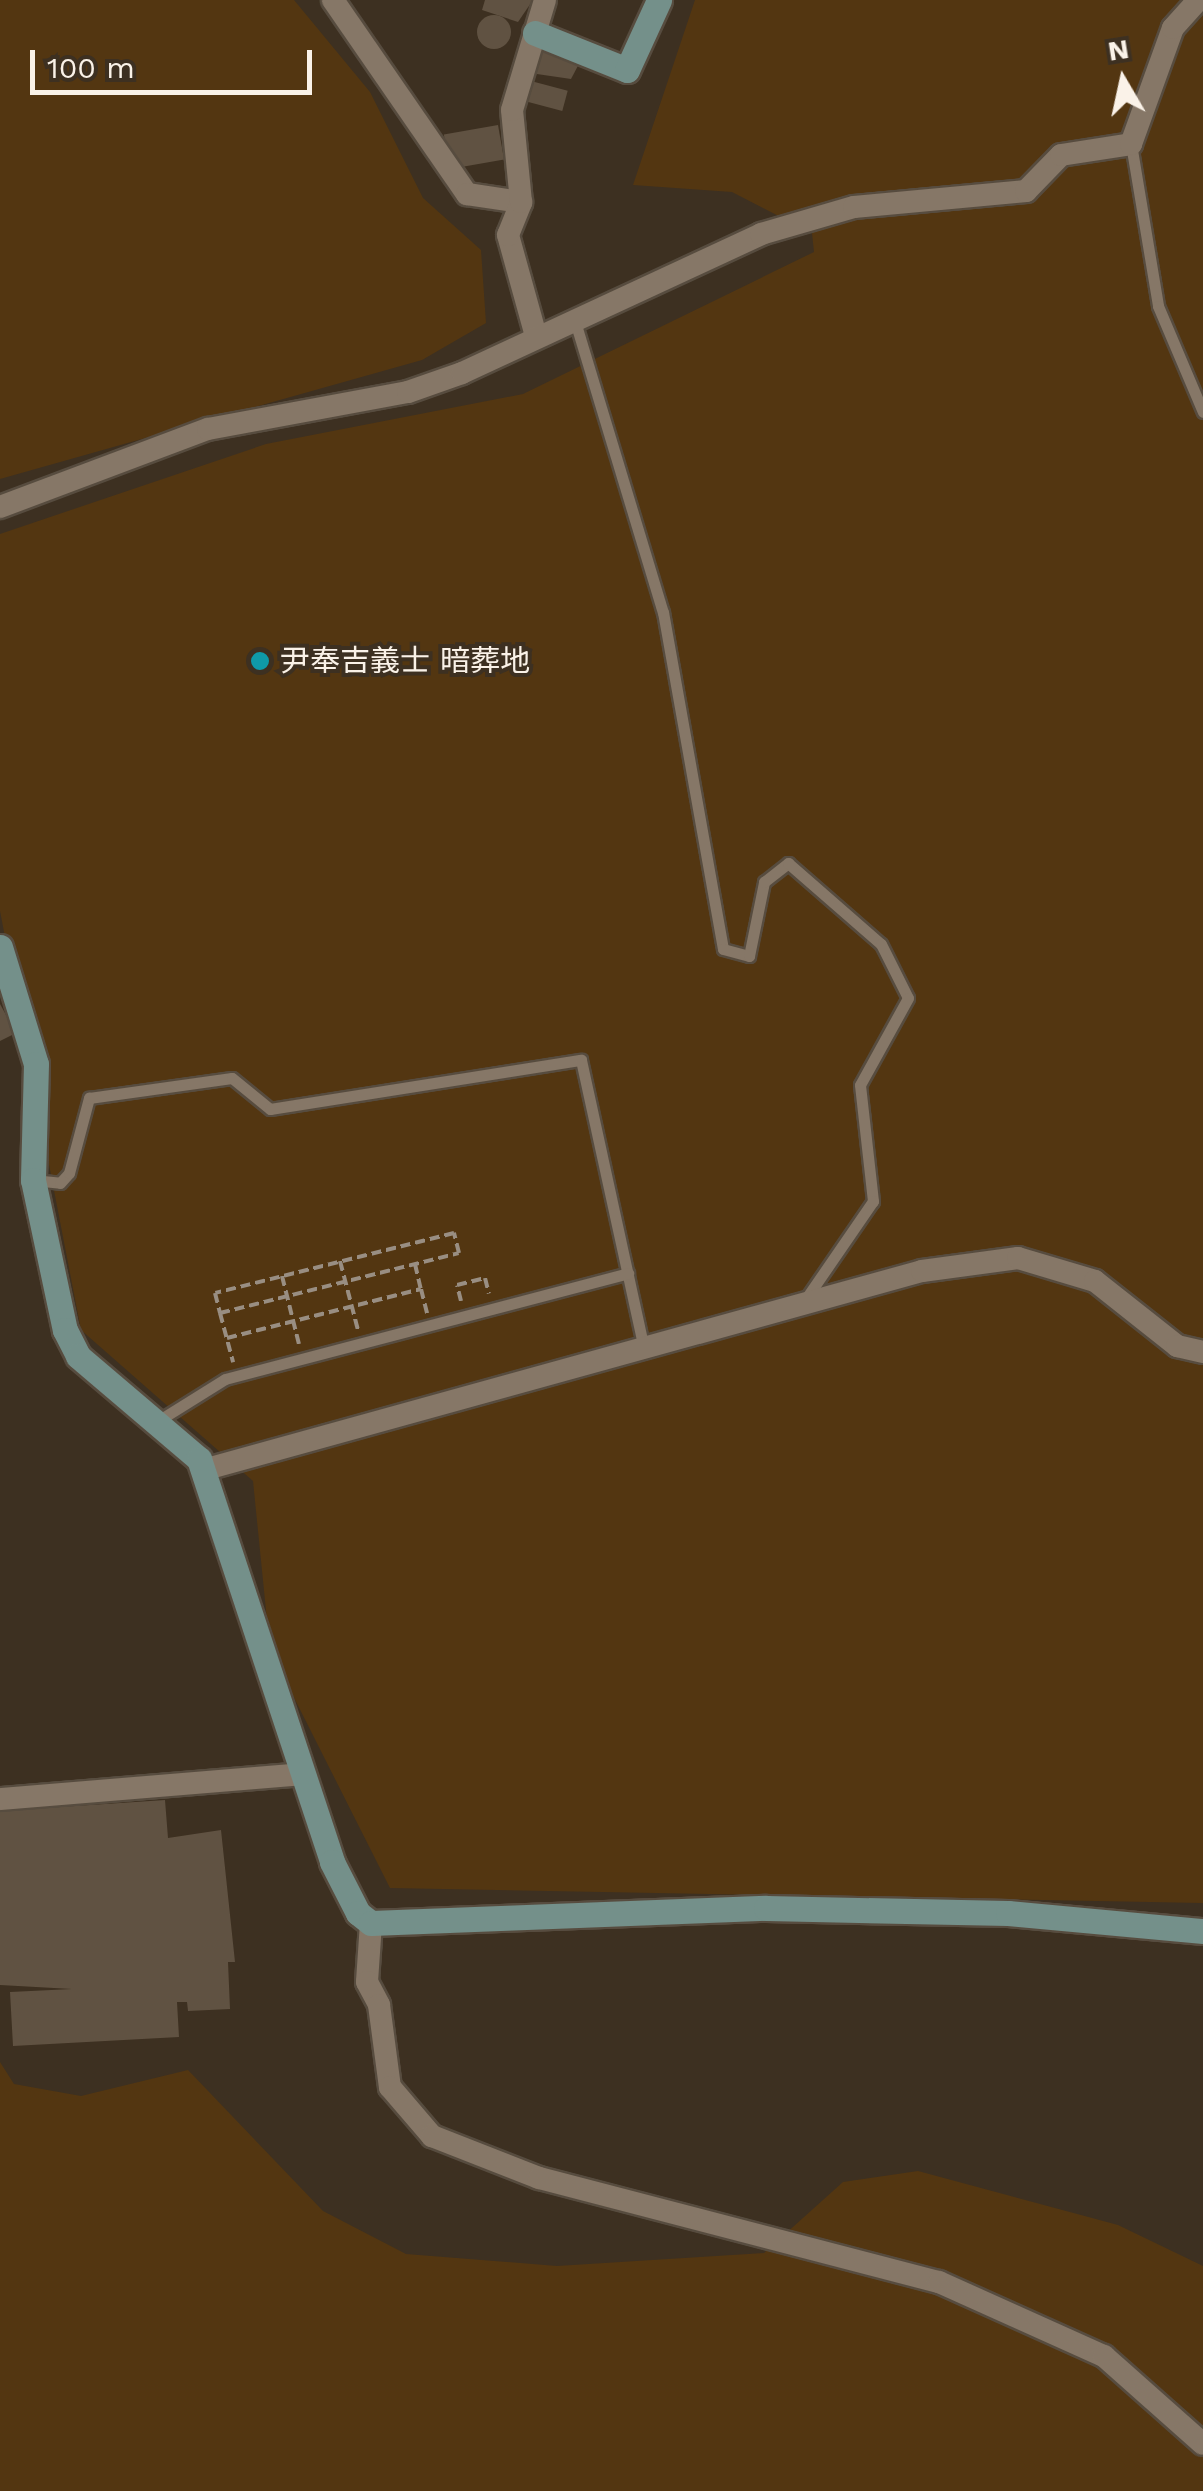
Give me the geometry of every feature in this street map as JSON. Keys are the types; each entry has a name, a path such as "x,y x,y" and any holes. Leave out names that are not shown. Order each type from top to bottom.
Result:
{"street":[{"path":"333,0 467,194 521,202"},
{"path":"536,336 508,235 521,202 512,110 545,0"},
{"path":"535,32 628,70 659,0"},
{"path":"0,508 208,429 408,392 762,234 854,207 1026,191 1061,155 1131,144 1173,28 1198,0"},
{"path":"0,946 36,1064 33,1180 78,1356 161,1419 203,1470 302,1774 345,1890 372,1924 366,1982 379,2005 390,2087 432,2136 539,2178 976,2296 1104,2356 1203,2444"},
{"path":"203,1470 922,1270 1049,1261 1095,1280 1177,1346 1203,1352"},
{"path":"0,1799 302,1774"},
{"path":"372,1924 766,1908 1008,1913 1203,1931"}],"lane":[{"path":"1131,144 1132,191 1158,306 1203,412"},
{"path":"574,318 663,612 723,950 749,956 764,882 788,863 881,944 908,998 860,1085 873,1200 803,1303"},
{"path":"33,1180 60,1183 69,1173 89,1098 232,1078 270,1109 581,1060 644,1348"},
{"path":"161,1419 236,1376 430,1325 490,1301 628,1273"}],"path":[{"path":"220,1312 459,1253 454,1233 216,1293 220,1312 236,1376"},
{"path":"340,1262 361,1343"},
{"path":"415,1264 430,1325"},
{"path":"282,1276 303,1358"},
{"path":"485,1278 490,1301 461,1301 458,1285 485,1278"},
{"path":"227,1338 421,1289"}],"shaded area":[{"path":"0,0 294,0 370,92 423,198 481,250 486,323 422,360 0,479"},
{"path":"695,0 1203,0 1203,1903 390,1888 270,1650 253,1481 81,1330 0,911 0,534 266,444 523,394 814,252 812,233 732,192 633,185"},
{"path":"0,2062 14,2084 81,2096 188,2070 323,2211 406,2254 557,2266 764,2253 843,2182 918,2171 1118,2225 1203,2266 1203,2491 0,2491"}],"building":[{"path":"485,0 533,0 518,22 482,10"},
{"path":"494,15 506,20 511,32 506,44 494,49 482,44 477,32 482,20"},
{"path":"540,46 581,60 571,79 530,73"},
{"path":"531,81 568,91 562,111 526,101"},
{"path":"498,125 504,159 450,169 444,135"},
{"path":"0,1004 16,1033 0,1041"},
{"path":"165,1800 168,1838 221,1830 235,1962 228,1962 230,2009 188,2011 187,2002 177,2002 179,2037 13,2046 10,1992 72,1989 0,1985 0,1811"}],"place":[{"name":"尹奉吉義士 暗葬地","path":"260,661"}]}
